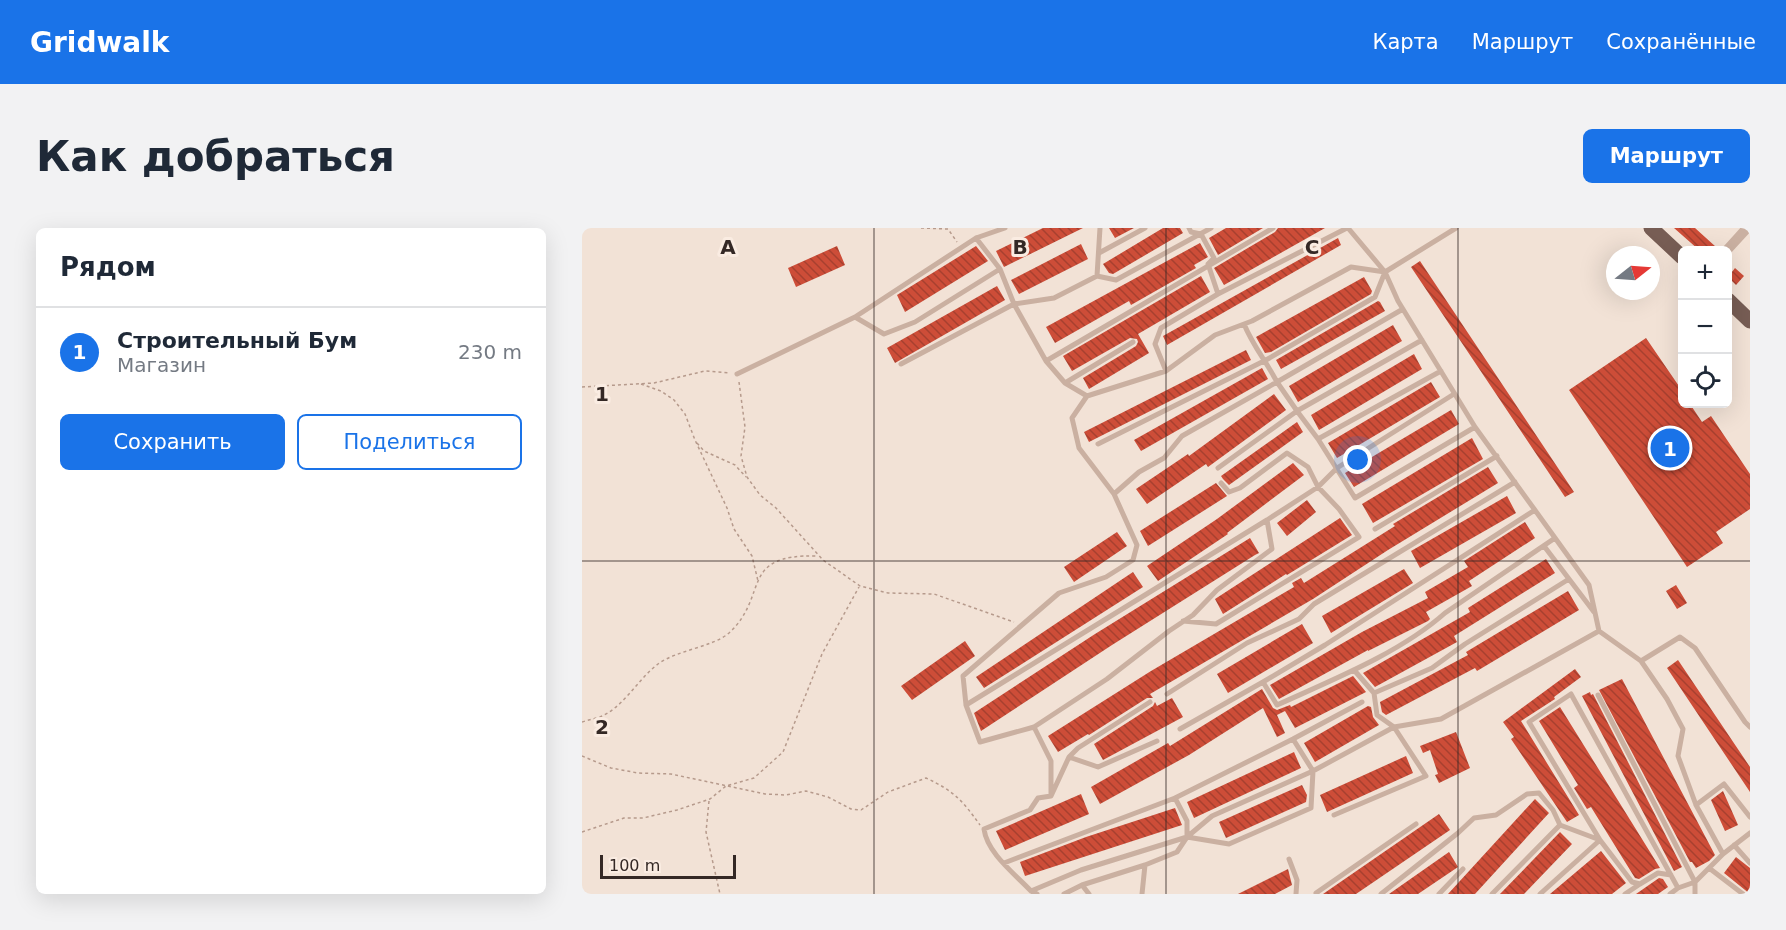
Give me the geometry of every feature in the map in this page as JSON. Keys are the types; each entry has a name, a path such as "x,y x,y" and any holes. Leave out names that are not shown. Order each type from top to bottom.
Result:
{"main road":[{"path":"1651,228 1678,252"},
{"path":"1732,304 1750,321"}],"street":[{"path":"1731,246 1747,228"}],"lane":[{"path":"737,374 855,317 976,237 1005,228"},
{"path":"1097,276 1100,228"},
{"path":"1099,253 1145,228"},
{"path":"1189,228 1191,232 1201,234"},
{"path":"901,364 1014,304 1054,298 1097,276 1116,280 1211,228"},
{"path":"1046,361 1273,228"},
{"path":"1166,371 1155,344 1161,328 1218,294 1347,228 1385,272 1403,309 1475,427 1589,585 1599,631 1641,661 1667,699 1683,729 1678,756 1696,805 1722,854"},
{"path":"1098,444 1266,360 1375,297 1385,272 1456,228"},
{"path":"1201,234 1214,258 1208,264"},
{"path":"976,237 1000,269 1014,304 1046,361 1065,382 1087,396"},
{"path":"1208,264 1218,294"},
{"path":"1267,520 1272,549 1218,590 1193,615 1107,679 1034,727 980,742 966,705 963,676 1059,593 1106,577 1133,560 1137,545 1114,494 1079,448 1072,418 1087,396 1166,371 1215,335 1244,324 1351,267 1385,272"},
{"path":"855,317 884,334 915,322 1000,269"},
{"path":"1114,494 1139,472 1164,458 1182,436 1403,309"},
{"path":"1244,324 1252,344 1266,360 1277,382 1338,468 1355,498 1475,427"},
{"path":"1218,468 1298,411 1422,340"},
{"path":"1065,382 1133,342"},
{"path":"1318,439 1441,371"},
{"path":"966,705 1267,520 1318,487 1338,468 1454,394"},
{"path":"1183,621 1216,624 1359,537 1339,509 1318,487 1308,467 1287,453 1240,488 1229,492 1221,483"},
{"path":"1375,529 1497,456"},
{"path":"1167,694 1247,643 1299,619 1314,604 1515,482"},
{"path":"1180,729 1325,645 1535,510"},
{"path":"1263,682 1277,705 1354,670 1429,628 1445,613 1555,538"},
{"path":"1544,546 1595,614"},
{"path":"1374,693 1432,668 1465,644 1569,579"},
{"path":"1064,894 1082,885 1177,852 1187,837 1212,816 1313,771 1394,727 1441,719 1599,631"},
{"path":"1641,661 1680,637 1695,648 1750,726"},
{"path":"1334,815 1426,776 1394,727 1377,715 1374,693 1354,670"},
{"path":"1640,884 1632,882 1600,840 1529,722 1571,694 1678,888"},
{"path":"1598,695 1695,882 1695,894"},
{"path":"1051,796 1069,757 1078,748 1150,702"},
{"path":"1004,863 1175,798 1362,702"},
{"path":"1034,727 1051,761 1051,796"},
{"path":"1051,796 1038,798 1030,810 984,829 985,840 1034,893 1081,870 1187,837 1229,844 1311,808 1313,771 1293,739"},
{"path":"1069,757 1098,767 1157,741"},
{"path":"1696,805 1724,784 1750,817"},
{"path":"1381,894 1458,834 1474,818 1496,815 1527,794 1539,793 1553,810 1560,825 1600,840"},
{"path":"1175,798 1187,820 1187,837"},
{"path":"1317,894 1416,824"},
{"path":"1492,894 1560,825"},
{"path":"1670,894 1678,888 1695,882 1722,854 1750,833"},
{"path":"1540,894 1600,840"},
{"path":"1734,845 1750,863"},
{"path":"1289,859 1297,880 1296,894"},
{"path":"1142,894 1145,865"},
{"path":"1709,868 1743,894"},
{"path":"1439,894 1463,869"},
{"path":"1624,894 1658,873 1671,875"},
{"path":"1082,885 1089,894"}],"path":[{"path":"921,228 948,229 961,247"},
{"path":"582,387 654,383 705,371 737,374 745,426 741,456 747,477"},
{"path":"640,384 661,391 674,400 685,414 734,529 752,556 758,581"},
{"path":"695,440 704,452 735,465 760,495 776,508 819,556 860,586 888,593 934,594 1022,625"},
{"path":"582,722 601,717 618,705 658,664 729,633 745,611 764,569 778,560 798,555 819,556"},
{"path":"582,832 610,821 643,818 710,799 726,786 754,778 783,752 822,654 860,586"},
{"path":"582,756 611,768 682,776 765,794 786,795 806,791 828,797 852,809 861,810 888,792 926,778 961,799 984,829"},
{"path":"710,799 706,832 720,894"}],"building":[{"path":"1043,228 1083,228 1004,267 996,251"},
{"path":"1109,228 1134,228 1115,238"},
{"path":"1163,228 1180,228 1183,233 1113,274 1109,273 1103,264"},
{"path":"1226,228 1263,228 1218,255 1209,238"},
{"path":"1278,228 1325,228 1224,285 1214,268 1275,232"},
{"path":"1674,228 1695,228 1715,246 1694,246"},
{"path":"1338,238 1341,245 1167,345 1163,336"},
{"path":"1200,243 1208,257 1194,265 1196,268 1131,305 1129,301 1055,343 1046,327"},
{"path":"1081,244 1088,259 1019,294 1011,280"},
{"path":"837,246 845,265 796,287 788,268"},
{"path":"976,246 988,261 905,312 897,295"},
{"path":"1420,261 1574,492 1565,497 1411,267"},
{"path":"1735,268 1744,276 1736,285 1732,281 1732,272"},
{"path":"1201,276 1210,292 1138,334 1149,353 1089,389 1083,378 1136,346 1137,339 1130,338 1072,371 1063,356"},
{"path":"1364,277 1372,291 1371,294 1271,352 1265,353 1256,337"},
{"path":"997,286 1005,300 895,363 887,348"},
{"path":"1378,301 1385,311 1281,369 1276,360"},
{"path":"1393,325 1402,341 1298,402 1289,386"},
{"path":"1646,338 1678,385 1678,408 1693,408 1702,422 1711,416 1750,474 1750,509 1716,532 1723,543 1687,567 1569,390"},
{"path":"1246,350 1251,360 1089,442 1084,432"},
{"path":"1414,354 1422,369 1319,430 1311,415"},
{"path":"1262,368 1268,379 1141,451 1134,440"},
{"path":"1431,382 1440,397 1337,458 1328,443"},
{"path":"1274,394 1286,410 1208,467 1206,464 1147,504 1136,489 1188,454 1189,456"},
{"path":"1451,410 1459,424 1354,487 1345,473"},
{"path":"1297,422 1303,432 1229,485 1223,479 1221,476"},
{"path":"1472,438 1483,459 1373,523 1362,504"},
{"path":"1293,463 1304,475 1228,534 1158,581 1147,566 1217,519"},
{"path":"1488,467 1498,483 1313,599 1150,694 1153,698 1147,698 1058,752 1048,736 1151,671 1294,587 1292,583 1301,578 1304,583 1395,526 1393,524"},
{"path":"1216,483 1227,496 1148,546 1140,531"},
{"path":"1507,496 1516,513 1420,568 1411,551"},
{"path":"1307,500 1316,512 1287,536 1277,523"},
{"path":"1340,518 1352,535 1223,614 1215,599"},
{"path":"1525,522 1535,538 1469,581 1472,586 1426,612 1430,619 1428,621 1368,650 1279,699 1270,685 1362,632 1428,598 1425,592 1468,567 1464,561"},
{"path":"1117,532 1127,546 1074,582 1064,567"},
{"path":"1250,538 1259,553 981,731 974,713 1095,634"},
{"path":"1546,559 1555,573 1454,636 1457,642 1375,687 1363,673 1470,612 1468,608"},
{"path":"1404,569 1413,583 1331,633 1322,616"},
{"path":"1133,572 1143,587 984,688 976,677"},
{"path":"1676,585 1687,603 1677,609 1666,591"},
{"path":"1568,591 1579,610 1477,671 1475,668 1386,715 1382,712 1380,702 1468,655 1466,652"},
{"path":"1302,624 1313,643 1228,693 1217,674"},
{"path":"965,641 975,656 912,700 901,686"},
{"path":"1678,660 1750,767 1750,792 1667,668"},
{"path":"1575,669 1581,677 1554,697 1555,699 1521,721 1579,815 1567,822 1511,739 1514,737 1503,722"},
{"path":"1353,676 1366,692 1295,728 1285,711 1277,715 1285,733 1277,737 1263,708 1189,755 1100,804 1091,787 1168,743 1170,746 1262,689 1273,708 1277,710 1290,705 1291,707"},
{"path":"1622,679 1715,855 1696,868 1690,862 1599,690"},
{"path":"1590,692 1682,867 1674,871 1582,696"},
{"path":"1172,698 1183,717 1103,760 1094,744 1153,706 1155,702 1157,706"},
{"path":"1368,706 1371,707 1373,717 1379,725 1315,762 1304,743"},
{"path":"1560,707 1660,868 1639,879 1635,878 1591,807 1587,809 1574,788 1578,785 1539,721"},
{"path":"1456,732 1470,768 1439,783 1430,750 1423,753 1420,746"},
{"path":"1294,752 1301,768 1194,818 1187,802"},
{"path":"1406,756 1413,773 1327,812 1320,795"},
{"path":"1302,785 1307,795 1306,802 1226,838 1219,822"},
{"path":"1723,791 1738,825 1725,831 1711,800"},
{"path":"1081,794 1089,814 1005,850 996,831"},
{"path":"1535,799 1549,813 1475,894 1448,894"},
{"path":"1175,808 1182,825 1025,876 1020,862 1086,837"},
{"path":"1439,814 1450,830 1356,894 1323,894"},
{"path":"1560,832 1572,844 1524,894 1500,894"},
{"path":"1601,851 1626,883 1612,894 1550,894"},
{"path":"1449,852 1458,867 1418,894 1389,894"},
{"path":"1736,857 1750,868 1750,894 1724,873"},
{"path":"1288,869 1292,885 1275,894 1238,894"},
{"path":"1659,878 1663,879 1668,887 1658,894 1636,894"}],"place":[{"name":"Строительный Бум","path":"1670,448"}]}
